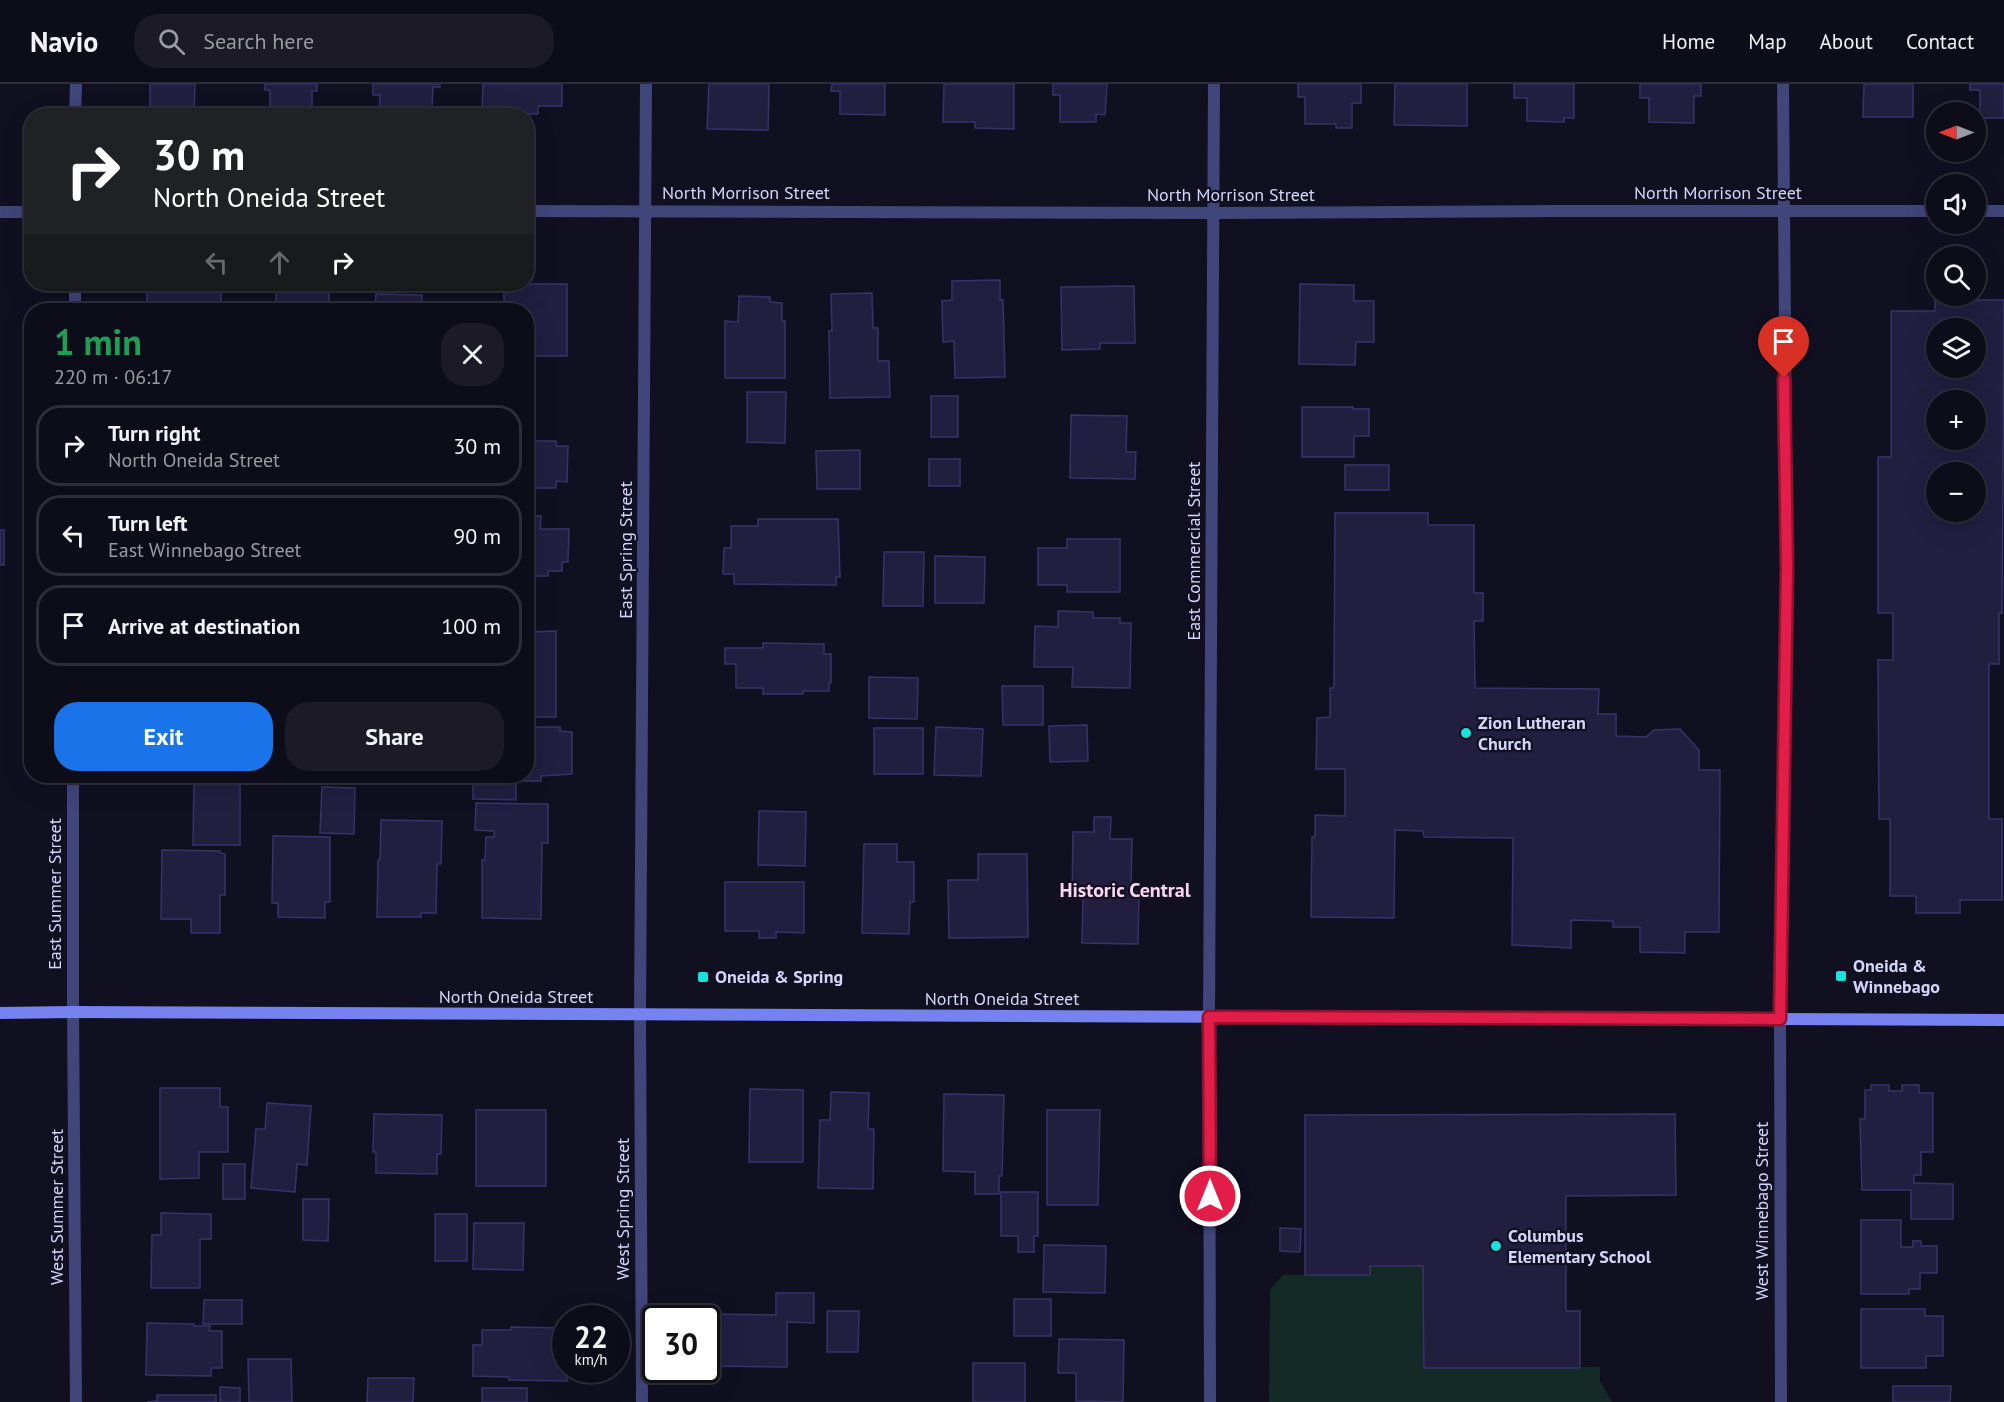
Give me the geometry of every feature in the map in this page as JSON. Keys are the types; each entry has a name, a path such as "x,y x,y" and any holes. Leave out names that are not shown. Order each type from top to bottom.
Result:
{"main road":[{"name":"North Oneida Street","path":"0,1013 2004,1020"}],"street":[{"path":"75,108 76,84"},
{"name":"East Spring Street","path":"640,1015 646,84"},
{"name":"East Commercial Street","path":"1210,1402 1209,1017 1214,84"},
{"name":"West Winnebago Street","path":"1781,1402 1780,1019 1787,569 1782,212 1783,84"},
{"name":"North Morrison Street","path":"534,211 1214,213 1926,211"},
{"path":"1986,211 2004,211"},
{"path":"0,212 24,212"},
{"name":"East Summer Street","path":"73,783 73,1012"},
{"name":"West Summer Street","path":"73,1012 76,1402"},
{"name":"West Spring Street","path":"640,1015 642,1402"}],"green space":[{"path":"1370,1266 1423,1266 1424,1368 1600,1367 1600,1381 1612,1402 1269,1402 1270,1289 1283,1275 1370,1275"}],"building":[{"path":"150,84 195,84 194,108 150,108"},
{"path":"265,84 317,84 317,91 312,91 312,108 270,108 270,90 265,90"},
{"path":"373,84 440,84 440,87 433,87 432,108 379,108 380,95 373,95"},
{"path":"483,84 562,84 562,106 538,106 538,114 534,114 534,108 482,108"},
{"path":"709,84 769,84 768,130 707,129"},
{"path":"832,84 885,84 885,115 840,114 840,91 831,91"},
{"path":"944,84 1014,84 1014,129 975,128 975,122 943,122"},
{"path":"1053,84 1107,84 1105,115 1096,114 1096,122 1060,122 1060,95 1053,95"},
{"path":"1298,84 1361,84 1361,103 1352,103 1352,128 1336,128 1336,124 1305,124 1305,97 1298,97"},
{"path":"1395,84 1467,84 1467,126 1394,125"},
{"path":"1514,84 1574,84 1574,118 1564,118 1564,122 1527,121 1527,98 1514,98"},
{"path":"1640,84 1701,84 1701,96 1694,96 1694,123 1649,122 1649,98 1640,98"},
{"path":"1864,84 1913,84 1913,117 1863,117"},
{"path":"1970,84 2004,84 2004,118 1986,118 1986,102 1980,102 1980,90 1970,90"},
{"path":"1000,280 1000,300 1003,300 1005,377 955,378 954,341 943,342 942,301 952,300 952,281"},
{"path":"534,284 567,284 567,356 534,356 534,303 504,303 504,291 534,291"},
{"path":"1300,284 1354,285 1354,301 1374,301 1374,342 1356,342 1355,365 1299,364"},
{"path":"1134,286 1135,343 1100,343 1100,349 1062,350 1061,287"},
{"path":"147,291 221,291 221,303 147,303"},
{"path":"326,291 329,292 329,303 276,303 276,292"},
{"path":"872,293 873,328 878,328 878,361 889,361 890,397 830,398 831,294"},
{"path":"376,294 422,295 422,303 375,303"},
{"path":"739,296 770,297 770,302 782,303 782,321 785,321 785,378 725,378 725,321 738,322"},
{"path":"1986,300 2004,300 2002,613 1999,613 1999,664 1989,664 1989,819 2002,819 2002,900 1960,900 1960,913 1916,913 1916,896 1890,896 1890,819 1879,819 1878,660 1893,660 1893,613 1878,613 1878,457 1891,457 1891,311 1935,311 1935,306 1986,306"},
{"path":"747,392 786,392 785,443 747,442"},
{"path":"931,396 958,396 958,437 931,437"},
{"path":"1302,407 1369,409 1369,436 1354,436 1354,457 1302,457"},
{"path":"1071,415 1127,416 1126,452 1136,452 1135,479 1070,478"},
{"path":"534,441 556,441 556,446 568,446 567,482 556,481 556,488 534,488"},
{"path":"860,450 860,489 817,489 816,451"},
{"path":"929,459 960,459 960,486 929,486"},
{"path":"1345,465 1389,465 1389,490 1345,490"},
{"name":"Zion Lutheran Church","path":"1335,513 1428,513 1428,525 1474,525 1474,593 1483,593 1483,621 1474,621 1475,688 1599,689 1598,714 1616,714 1616,736 1646,737 1654,730 1680,729 1699,750 1699,770 1720,770 1719,932 1685,932 1685,953 1640,952 1640,927 1613,927 1613,921 1571,920 1571,948 1512,945 1513,838 1424,837 1423,831 1395,830 1394,918 1311,917 1312,837 1315,837 1315,815 1345,816 1345,769 1316,769 1317,718 1330,717 1330,688 1334,688"},
{"path":"534,516 541,516 540,529 569,529 568,562 562,562 562,571 548,571 548,576 534,576"},
{"path":"758,519 838,519 840,577 836,577 836,585 734,584 734,574 723,574 724,548 731,548 731,526 758,526"},
{"path":"0,530 4,530 4,565 0,565"},
{"path":"1067,539 1120,539 1120,592 1067,592 1067,585 1038,585 1038,548 1067,548"},
{"path":"884,552 924,552 923,606 883,606"},
{"path":"935,556 985,557 984,603 935,603"},
{"path":"1058,611 1093,612 1093,618 1120,618 1120,623 1131,623 1130,688 1072,687 1073,667 1034,667 1035,626 1058,627"},
{"path":"556,631 556,717 534,717 534,632"},
{"path":"763,643 824,644 824,654 831,654 829,691 803,691 803,694 763,694 763,688 736,688 736,664 725,664 725,648 763,648"},
{"path":"869,677 918,678 917,719 869,718"},
{"path":"1002,686 1043,686 1043,725 1003,725"},
{"path":"1087,725 1088,761 1050,762 1049,726"},
{"path":"534,727 560,727 560,731 572,732 572,774 541,776 541,781 534,781"},
{"path":"936,727 983,729 981,776 934,775"},
{"path":"874,728 923,728 923,774 874,774"},
{"path":"194,783 240,783 240,845 193,845"},
{"path":"473,783 516,783 516,800 473,799"},
{"path":"322,787 355,788 354,834 320,833"},
{"path":"476,803 548,804 548,843 542,843 541,919 482,918 482,860 485,860 486,837 494,837 494,831 475,830"},
{"path":"759,811 806,812 805,866 758,865"},
{"path":"1094,817 1111,817 1110,839 1132,839 1131,892 1139,892 1138,944 1082,943 1083,897 1072,897 1073,832 1094,832"},
{"path":"381,820 442,821 441,864 437,864 436,913 421,913 421,917 377,917"},
{"path":"273,836 330,837 330,902 325,902 325,918 278,917 278,903 272,903"},
{"path":"864,844 897,844 897,862 914,862 914,902 910,902 909,934 862,933"},
{"path":"162,850 220,851 225,854 225,895 220,895 220,933 191,933 191,919 161,919"},
{"path":"978,854 1027,854 1028,937 949,938 948,880 978,880"},
{"path":"725,882 804,882 804,933 776,932 776,938 759,938 759,931 725,931"},
{"path":"1871,1085 1889,1085 1889,1091 1902,1091 1902,1085 1919,1085 1919,1093 1933,1093 1933,1152 1921,1152 1921,1175 1914,1175 1914,1183 1953,1184 1953,1219 1911,1219 1911,1190 1862,1190 1860,1119 1865,1119 1865,1090 1871,1090"},
{"path":"160,1088 220,1088 220,1107 228,1107 228,1152 199,1152 199,1178 160,1179"},
{"path":"750,1089 803,1090 803,1162 749,1162"},
{"path":"831,1092 869,1093 868,1129 874,1129 873,1189 818,1188 820,1120 830,1120"},
{"path":"944,1094 1004,1095 1002,1176 999,1176 999,1194 975,1194 975,1172 943,1171"},
{"path":"267,1103 311,1106 307,1165 297,1164 295,1192 251,1188 256,1129 265,1129"},
{"path":"476,1110 546,1110 546,1186 476,1186"},
{"path":"1047,1110 1100,1110 1098,1205 1047,1205"},
{"path":"374,1114 442,1115 441,1154 437,1154 437,1174 376,1173 376,1152 373,1152"},
{"path":"1675,1114 1676,1195 1566,1196 1566,1311 1580,1311 1580,1368 1424,1368 1423,1266 1370,1266 1370,1275 1305,1275 1305,1115"},
{"path":"223,1164 245,1164 245,1199 223,1199"},
{"path":"1001,1192 1038,1192 1038,1236 1034,1236 1034,1252 1018,1252 1018,1236 1001,1236"},
{"path":"303,1199 329,1199 328,1241 303,1240"},
{"path":"161,1213 211,1214 211,1239 200,1239 200,1288 151,1288 152,1235 161,1235"},
{"path":"435,1214 467,1214 467,1261 435,1261"},
{"path":"1861,1220 1901,1220 1901,1247 1913,1247 1913,1241 1921,1241 1921,1246 1937,1246 1937,1273 1920,1273 1920,1289 1909,1289 1909,1294 1861,1294"},
{"path":"474,1223 524,1223 523,1270 473,1269"},
{"path":"1280,1228 1301,1229 1300,1252 1280,1251"},
{"path":"1044,1245 1106,1246 1105,1293 1043,1292"},
{"path":"776,1293 814,1293 814,1323 787,1322 787,1367 720,1366 720,1314 776,1315"},
{"path":"1014,1299 1051,1299 1051,1336 1014,1336"},
{"path":"204,1300 242,1300 242,1324 203,1324"},
{"path":"1861,1309 1925,1309 1925,1316 1943,1316 1943,1356 1926,1356 1926,1368 1861,1368"},
{"path":"827,1311 859,1311 858,1352 827,1352"},
{"path":"147,1323 194,1324 194,1326 210,1326 209,1331 222,1331 222,1368 211,1368 211,1376 146,1375"},
{"path":"511,1327 552,1328 552,1381 509,1380 509,1377 473,1376 473,1345 482,1345 482,1330 511,1330"},
{"path":"1059,1339 1124,1340 1123,1402 1076,1401 1076,1373 1058,1373"},
{"path":"248,1359 291,1359 292,1402 249,1402"},
{"path":"973,1363 1025,1363 1025,1402 973,1402"},
{"path":"368,1378 414,1378 413,1402 367,1402"},
{"path":"1893,1386 1951,1386 1950,1402 1893,1402"},
{"path":"220,1387 240,1388 240,1402 220,1402"},
{"path":"482,1388 527,1388 527,1402 482,1402"},
{"path":"157,1395 216,1395 216,1402 147,1402 157,1401"}],"place":[{"name":"Zion Lutheran Church","path":"1466,733"},
{"name":"Oneida & Winnebago","path":"1841,976"},
{"name":"Oneida & Spring","path":"703,977"},
{"name":"Columbus Elementary School","path":"1496,1246"}],"district":[{"name":"Historic Central","path":"1125,890"}],"route":[{"path":"1210,1196 1209,1017 1780,1019 1787,569 1784,378"}]}
